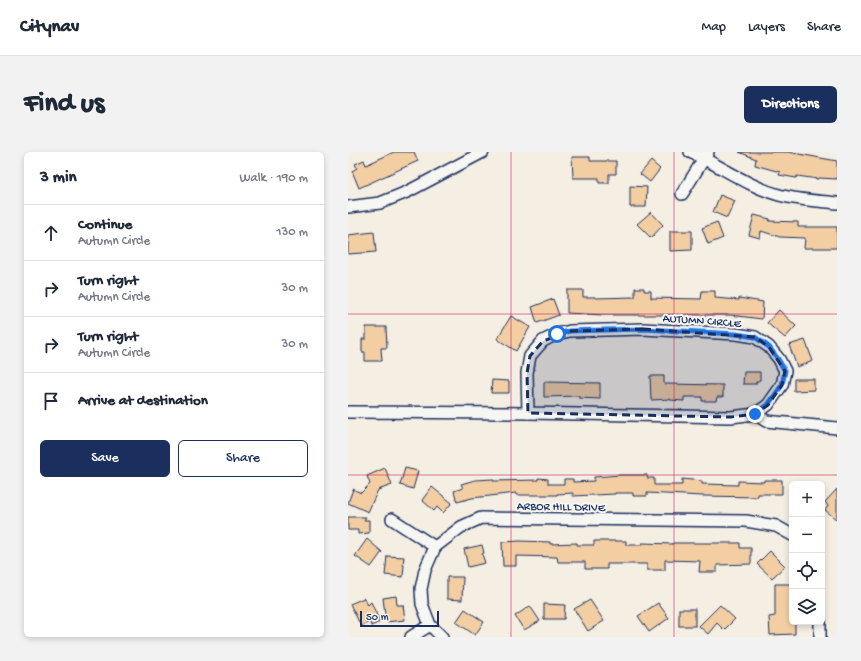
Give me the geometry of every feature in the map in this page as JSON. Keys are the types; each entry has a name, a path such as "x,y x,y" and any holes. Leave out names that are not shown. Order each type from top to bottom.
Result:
{"street":[{"path":"348,207 380,203 407,192 483,152"},
{"path":"690,152 706,155 757,186 778,195 837,202"},
{"path":"682,194 706,155"},
{"name":"AUTUMN CIRCLE","path":"528,413 527,373 530,356 543,341 557,334 570,331 643,329 736,334 755,337 769,347 785,371 782,385 768,405 755,414"},
{"path":"348,412 528,413 731,417 755,414 766,421 837,428"},
{"name":"ARBOR HILL DRIVE","path":"442,637 430,625 422,604 421,589 425,570 435,547 461,527 482,518 746,521 776,526 789,533"},
{"path":"392,519 435,547"},
{"path":"411,637 430,625"},
{"path":"820,625 820,637"}],"highlighted area":[{"path":"643,329 755,337 769,347 785,371 782,385 768,405 755,414 731,417 528,413 527,373 530,356 543,341 570,331"}],"building":[{"path":"394,152 414,152 418,161 359,188 352,171 357,168 355,164 364,160 366,165"},
{"path":"739,152 788,152 837,161 837,179 818,179 797,176 796,178 779,175 780,172 755,165 756,159"},
{"path":"572,157 590,157 590,161 616,161 616,174 609,174 609,183 599,183 599,178 573,178"},
{"path":"651,161 660,169 650,182 640,174"},
{"path":"630,186 647,187 646,207 630,207"},
{"path":"720,195 735,201 727,218 713,212"},
{"path":"651,212 663,225 651,238 637,224"},
{"path":"754,215 770,219 769,221 798,222 798,227 837,227 837,248 804,248 805,238 780,237 761,231 760,238 749,235"},
{"path":"717,222 723,238 708,244 702,228"},
{"path":"670,231 692,231 692,250 670,251"},
{"path":"374,232 376,252 348,254 348,235"},
{"path":"635,288 644,288 644,291 651,291 651,298 701,299 702,291 715,291 715,298 739,300 739,298 763,302 762,319 730,315 603,315 567,313 567,290 583,290 583,297 635,297"},
{"path":"553,299 559,315 537,323 532,307"},
{"path":"779,310 796,326 785,338 767,323"},
{"path":"511,316 530,327 516,351 497,339"},
{"path":"366,327 386,327 387,348 381,348 382,361 365,361 365,352 362,352 362,339 366,339"},
{"path":"805,340 813,361 797,367 789,345"},
{"path":"744,372 760,372 760,380 756,382 756,384 743,384"},
{"path":"650,376 664,376 664,384 723,385 723,397 717,397 716,401 702,401 702,397 684,397 684,401 670,399 651,400"},
{"path":"794,379 814,379 814,390 794,391"},
{"path":"492,380 509,381 509,393 491,393"},
{"path":"544,382 600,383 600,399 579,398 579,396 544,397"},
{"path":"385,468 392,485 378,490 368,512 348,503 353,489 361,493 370,484 367,476"},
{"path":"405,468 418,471 413,489 400,485"},
{"path":"647,475 647,478 654,478 654,485 682,485 682,479 702,481 702,484 738,485 738,481 764,482 764,480 782,480 782,494 758,494 758,497 647,493 647,496 633,496 633,493 615,493 573,496 573,493 557,495 516,495 516,493 472,498 457,502 454,491 463,488 461,484 475,480 538,480 538,478 548,479 548,484 564,484 564,479 573,479 573,482 594,481 594,477"},
{"path":"432,487 452,503 443,513 437,507 434,511 422,500"},
{"path":"837,489 837,520 825,510 828,506 825,502"},
{"path":"348,517 366,517 364,520 369,520 369,533 358,534 358,530 348,530"},
{"path":"367,539 382,552 371,567 355,556"},
{"path":"594,541 626,541 626,545 642,545 642,543 740,543 740,548 751,548 751,564 717,565 717,572 699,572 700,561 665,560 665,570 647,570 647,564 607,564 607,569 585,569 585,562 558,562 557,557 516,556 516,566 503,566 502,542 550,542 550,544 577,543 577,545 594,545"},
{"path":"482,545 484,553 482,554 485,563 468,567 464,549"},
{"path":"770,551 785,566 772,578 757,564"},
{"path":"387,556 404,557 403,577 385,575"},
{"path":"447,577 463,577 462,600 447,599"},
{"path":"775,584 789,584 789,625 795,625 795,634 770,635 769,617 775,616"},
{"path":"396,596 397,605 403,605 405,620 386,622 383,598"},
{"path":"364,598 368,605 371,602 380,622 371,626 370,622 361,626 350,604"},
{"path":"590,600 604,621 588,631 574,609"},
{"path":"658,603 669,618 649,632 638,616"},
{"path":"544,604 565,605 564,619 544,619"},
{"path":"720,605 735,619 724,630 717,623 708,634 699,626"},
{"path":"530,606 540,621 524,630 515,616"},
{"path":"465,609 484,622 475,635 456,622"},
{"path":"679,609 695,609 695,626 679,626"}],"route":[{"path":"557,334 570,331 643,329 736,334 755,337 769,347 785,371 782,385 768,405 755,414"}]}
